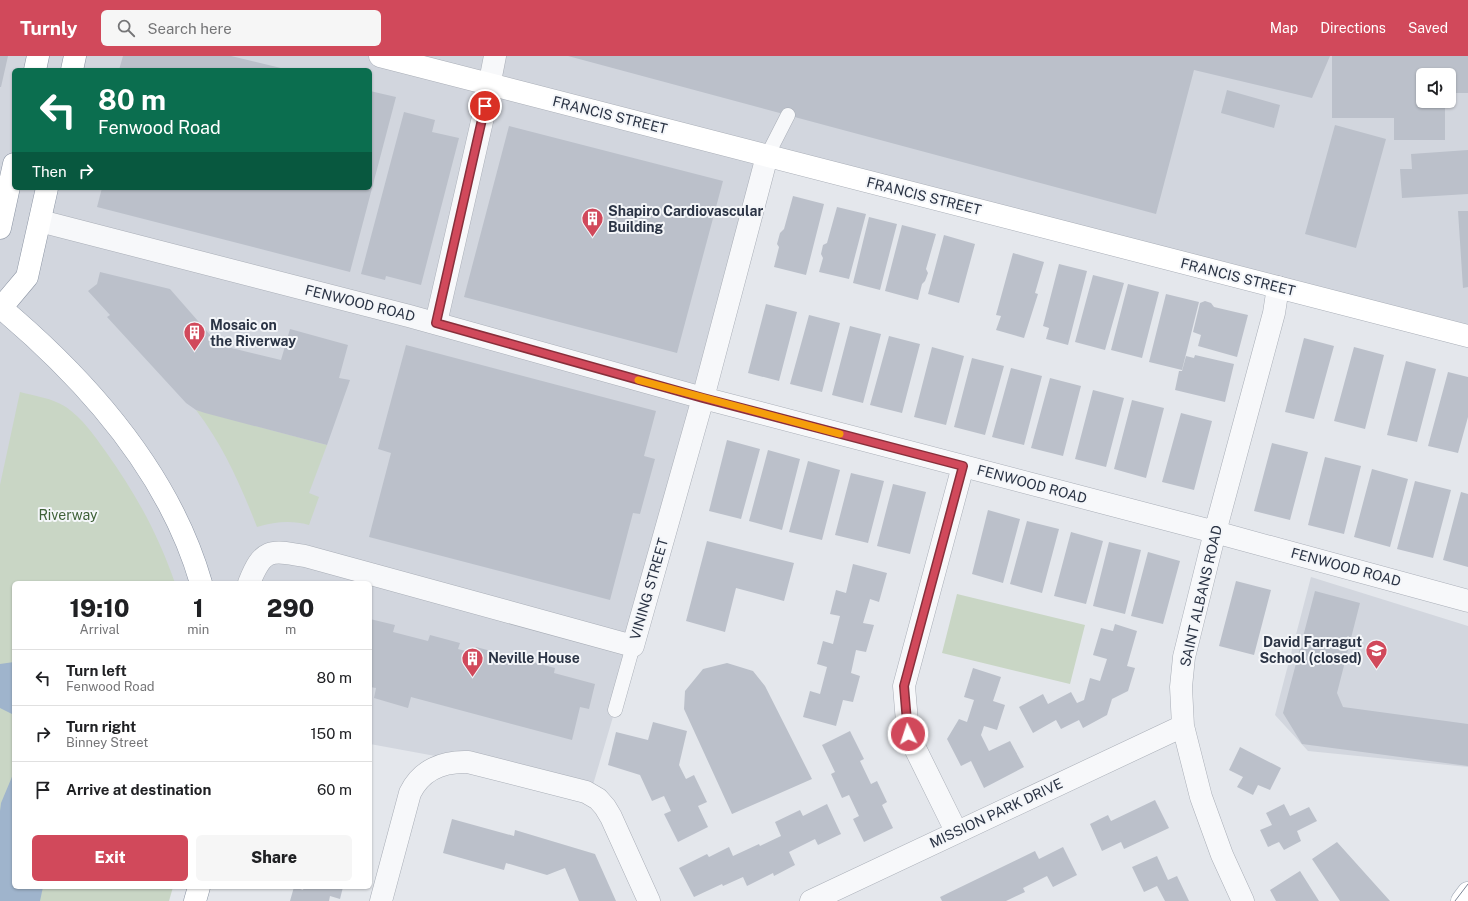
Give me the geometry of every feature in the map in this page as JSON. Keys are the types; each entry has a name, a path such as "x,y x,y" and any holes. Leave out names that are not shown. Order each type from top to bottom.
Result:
{"main road":[{"path":"35,68 38,56"},
{"path":"72,68 75,56"},
{"name":"FRANCIS STREET","path":"380,56 1468,336"},
{"path":"0,228 12,173"},
{"path":"47,190 27,277 0,307 74,376 135,449 155,479 183,534 200,581"},
{"path":"196,901 199,889"},
{"path":"1462,901 1468,893"}],"street":[{"path":"436,323 484,117 488,84 494,56"},
{"name":"VINING STREET","path":"249,581 262,558 278,552 305,556 633,646 703,398 767,156"},
{"name":"FENWOOD ROAD","path":"40,221 436,323 703,398 1215,532 1468,601"},
{"name":"SAINT ALBANS ROAD","path":"1243,901 1222,856 1203,803 1183,726 1181,687 1184,657 1215,532 1274,313 1278,287"},
{"path":"956,831 908,734 904,686 963,466"},
{"name":"MISSION PARK DRIVE","path":"811,901 956,831 1183,726"},
{"path":"381,901 410,792 415,782 421,776 438,767 457,762 468,762 574,788 598,799 611,817 648,901"}],"lane":[{"path":"767,156 788,115"},
{"path":"615,710 633,646"}],"shaded area":[{"path":"0,56 1468,56 1468,336 767,156 615,710 590,795 468,762 372,744 372,581 12,581 12,597 0,679"},
{"name":"David Farragut School (closed)","path":"1311,577 1468,626 1468,767 1308,751 1275,715"}],"green space":[{"name":"Riverway","path":"20,392 61,404 78,417 88,428 127,483 154,531 174,581 12,581 12,889 172,889 169,901 0,901 0,485"},
{"path":"196,410 327,445 309,493 319,497 309,525 296,522 283,522 257,527 231,466 215,437"},
{"path":"957,594 1085,625 1070,684 942,653"}],"water":[{"path":"12,662 12,714 0,708 0,664"},
{"path":"12,777 12,889 43,889 40,901 0,901 1,803"}],"building":[{"path":"0,56 8,56 1,87 0,87"},
{"path":"123,56 231,56 281,68 120,68"},
{"path":"568,56 1330,56 1312,98 1194,70 1156,214"},
{"path":"1332,56 1468,56 1468,93 1456,93 1456,68 1416,68 1416,108 1445,108 1445,140 1394,140 1394,118 1332,118"},
{"path":"1227,90 1280,105 1274,128 1221,113"},
{"path":"372,91 396,97 372,188"},
{"path":"404,112 435,120 432,132 459,138 421,285 386,276 385,280 361,274"},
{"path":"1335,125 1386,139 1356,248 1305,234"},
{"name":"Shapiro Cardiovascular Building","path":"509,126 723,181 677,353 464,297"},
{"path":"1468,150 1468,194 1402,198 1400,169 1412,169 1411,154"},
{"path":"101,190 372,190 350,272 97,207"},
{"path":"793,196 824,204 806,275 774,267 779,247 777,244 780,233 784,229"},
{"path":"837,207 866,214 849,279 819,272 823,258 821,254 823,245 827,243"},
{"path":"1458,211 1468,211 1468,287 1463,288"},
{"path":"869,217 897,224 880,290 853,283"},
{"path":"902,225 936,234 926,269 928,273 922,284 918,300 885,291"},
{"path":"944,235 975,244 959,303 928,294"},
{"path":"1013,253 1044,262 1035,293 1038,294 1024,338 996,330 1001,316 996,315"},
{"path":"1059,264 1087,271 1068,345 1046,339 1049,328 1043,326"},
{"name":"Mosaic on the Riverway","path":"100,272 170,289 219,345 281,360 290,329 348,345 339,378 350,380 327,445 205,413 196,410 186,403 107,317 110,315 88,291 97,284"},
{"path":"1093,275 1124,283 1105,350 1075,342"},
{"path":"1128,284 1159,292 1142,358 1111,350"},
{"path":"1166,294 1199,302 1182,370 1149,362"},
{"path":"1205,301 1211,303 1214,307 1248,315 1237,357 1198,346 1201,335 1193,332 1200,303"},
{"path":"766,304 797,312 779,381 748,373"},
{"path":"809,315 840,323 822,392 790,384"},
{"path":"850,326 881,334 863,403 832,395"},
{"path":"889,336 920,344 902,413 870,405"},
{"path":"1304,338 1334,346 1314,419 1285,412"},
{"path":"406,345 656,411 644,456 655,459 640,514 633,513 610,600 369,537 391,453 378,449"},
{"path":"932,347 964,356 946,425 914,417"},
{"path":"1354,347 1384,355 1365,429 1334,421"},
{"path":"1195,355 1234,364 1225,402 1175,390 1179,371 1182,371 1186,356 1194,358"},
{"path":"972,358 1004,366 985,435 954,427"},
{"path":"1406,361 1436,369 1417,442 1387,435"},
{"path":"1011,368 1042,376 1024,445 992,437"},
{"path":"1448,372 1468,377 1468,417 1458,453 1428,446"},
{"path":"1050,378 1081,386 1063,456 1031,448"},
{"path":"1093,390 1124,398 1106,467 1075,459"},
{"path":"1132,400 1164,408 1146,478 1114,469"},
{"path":"1181,413 1212,421 1194,490 1162,482"},
{"path":"727,440 760,449 741,519 709,511"},
{"path":"1272,443 1308,452 1290,520 1254,511"},
{"path":"768,450 800,459 782,530 749,521"},
{"path":"1325,457 1361,466 1344,534 1308,525"},
{"path":"808,461 840,470 822,540 789,532"},
{"path":"1372,469 1408,479 1390,547 1354,537"},
{"path":"851,473 884,481 868,543 835,535"},
{"path":"1415,481 1451,490 1433,558 1397,549"},
{"path":"893,484 926,492 910,554 877,546"},
{"path":"1461,492 1468,494 1468,567 1443,560"},
{"path":"988,510 1020,519 1003,583 972,574"},
{"path":"1027,521 1059,529 1042,593 1010,584"},
{"path":"1071,532 1103,541 1086,604 1054,596"},
{"path":"707,541 794,563 784,601 736,588 725,632 686,621"},
{"path":"1109,542 1141,550 1125,614 1093,606"},
{"path":"1148,552 1180,561 1163,624 1131,616"},
{"path":"853,564 887,573 879,602 870,599 863,623 874,625 866,652 856,650 851,673 860,676 853,702 843,700 836,726 803,717 810,691 820,694 827,667 817,664 823,641 833,644 840,616 830,614 836,590 846,593"},
{"path":"1236,581 1271,590 1254,655 1219,646"},
{"path":"1315,591 1360,603 1337,693 1343,707 1468,724 1468,766 1302,744 1283,713"},
{"name":"Neville House","path":"372,619 395,625 393,632 428,641 430,635 460,643 458,649 474,653 476,647 555,668 554,673 595,684 589,709 580,707 572,740 411,697 408,708 374,698 376,688 372,687"},
{"path":"1115,624 1137,631 1127,666 1135,668 1128,691 1112,699 1107,715 1083,728 1079,720 1061,729 1056,720 1033,733 1019,707 1043,694 1048,704 1071,692 1077,703 1084,700 1090,678 1100,681 1107,659 1093,655 1101,628 1113,631"},
{"path":"727,663 753,671 765,686 812,779 732,814 684,709 685,691 703,669"},
{"path":"973,668 1001,677 993,701 1005,705 997,730 984,726 981,735 989,751 1010,741 1024,767 984,788 971,761 961,766 947,739 959,719 967,722 974,700 964,697"},
{"path":"653,722 687,731 679,765 686,779 694,775 707,802 698,806 708,827 678,842 664,814 671,811 664,796 652,801 640,775 608,765 616,732 648,740"},
{"path":"850,731 864,759 860,761 871,784 877,781 887,802 882,805 893,828 864,842 853,819 859,816 849,795 842,798 831,774 835,772 822,745"},
{"path":"1240,747 1281,768 1270,790 1258,785 1253,795 1237,787 1243,777 1229,770"},
{"path":"1155,800 1169,828 1124,849 1121,842 1102,851 1090,824 1108,815 1111,821"},
{"path":"827,804 841,834 818,845 815,839 789,852 795,865 774,876 773,873 747,886 743,877 723,886 722,884 694,897 679,868 707,854 709,857 729,847 733,856 759,844 760,846 781,836 775,822 800,810 803,816"},
{"path":"1284,804 1290,816 1309,807 1317,821 1297,831 1301,841 1284,850 1279,842 1268,847 1260,830 1272,825 1266,813"},
{"path":"452,819 514,836 515,830 595,854 616,901 579,901 565,868 547,875 506,863 504,870 443,853"},
{"path":"1337,842 1390,901 1340,901 1312,859"},
{"path":"1063,847 1077,875 1053,887 1047,876 1023,888 1025,892 1006,901 942,901 940,897 1035,851 1039,859"},
{"path":"1157,856 1168,880 1177,876 1189,901 1165,901 1157,886 1144,892 1132,867"},
{"path":"1300,871 1319,901 1276,901 1270,890"},
{"path":"293,889 342,889 340,899 330,896 329,901 290,901"}],"tram line":[{"path":"1455,901 1468,884"}],"slow traffic":[{"path":"638,380 840,434"}],"place":[{"name":"Shapiro Cardiovascular Building","path":"593,238"},
{"name":"Mosaic on the Riverway","path":"195,352"},
{"name":"David Farragut School (closed)","path":"1377,670"},
{"name":"Neville House","path":"472,678"}],"route":[{"path":"485,106 484,117 436,323 703,398 963,466 904,686 908,734"}]}
